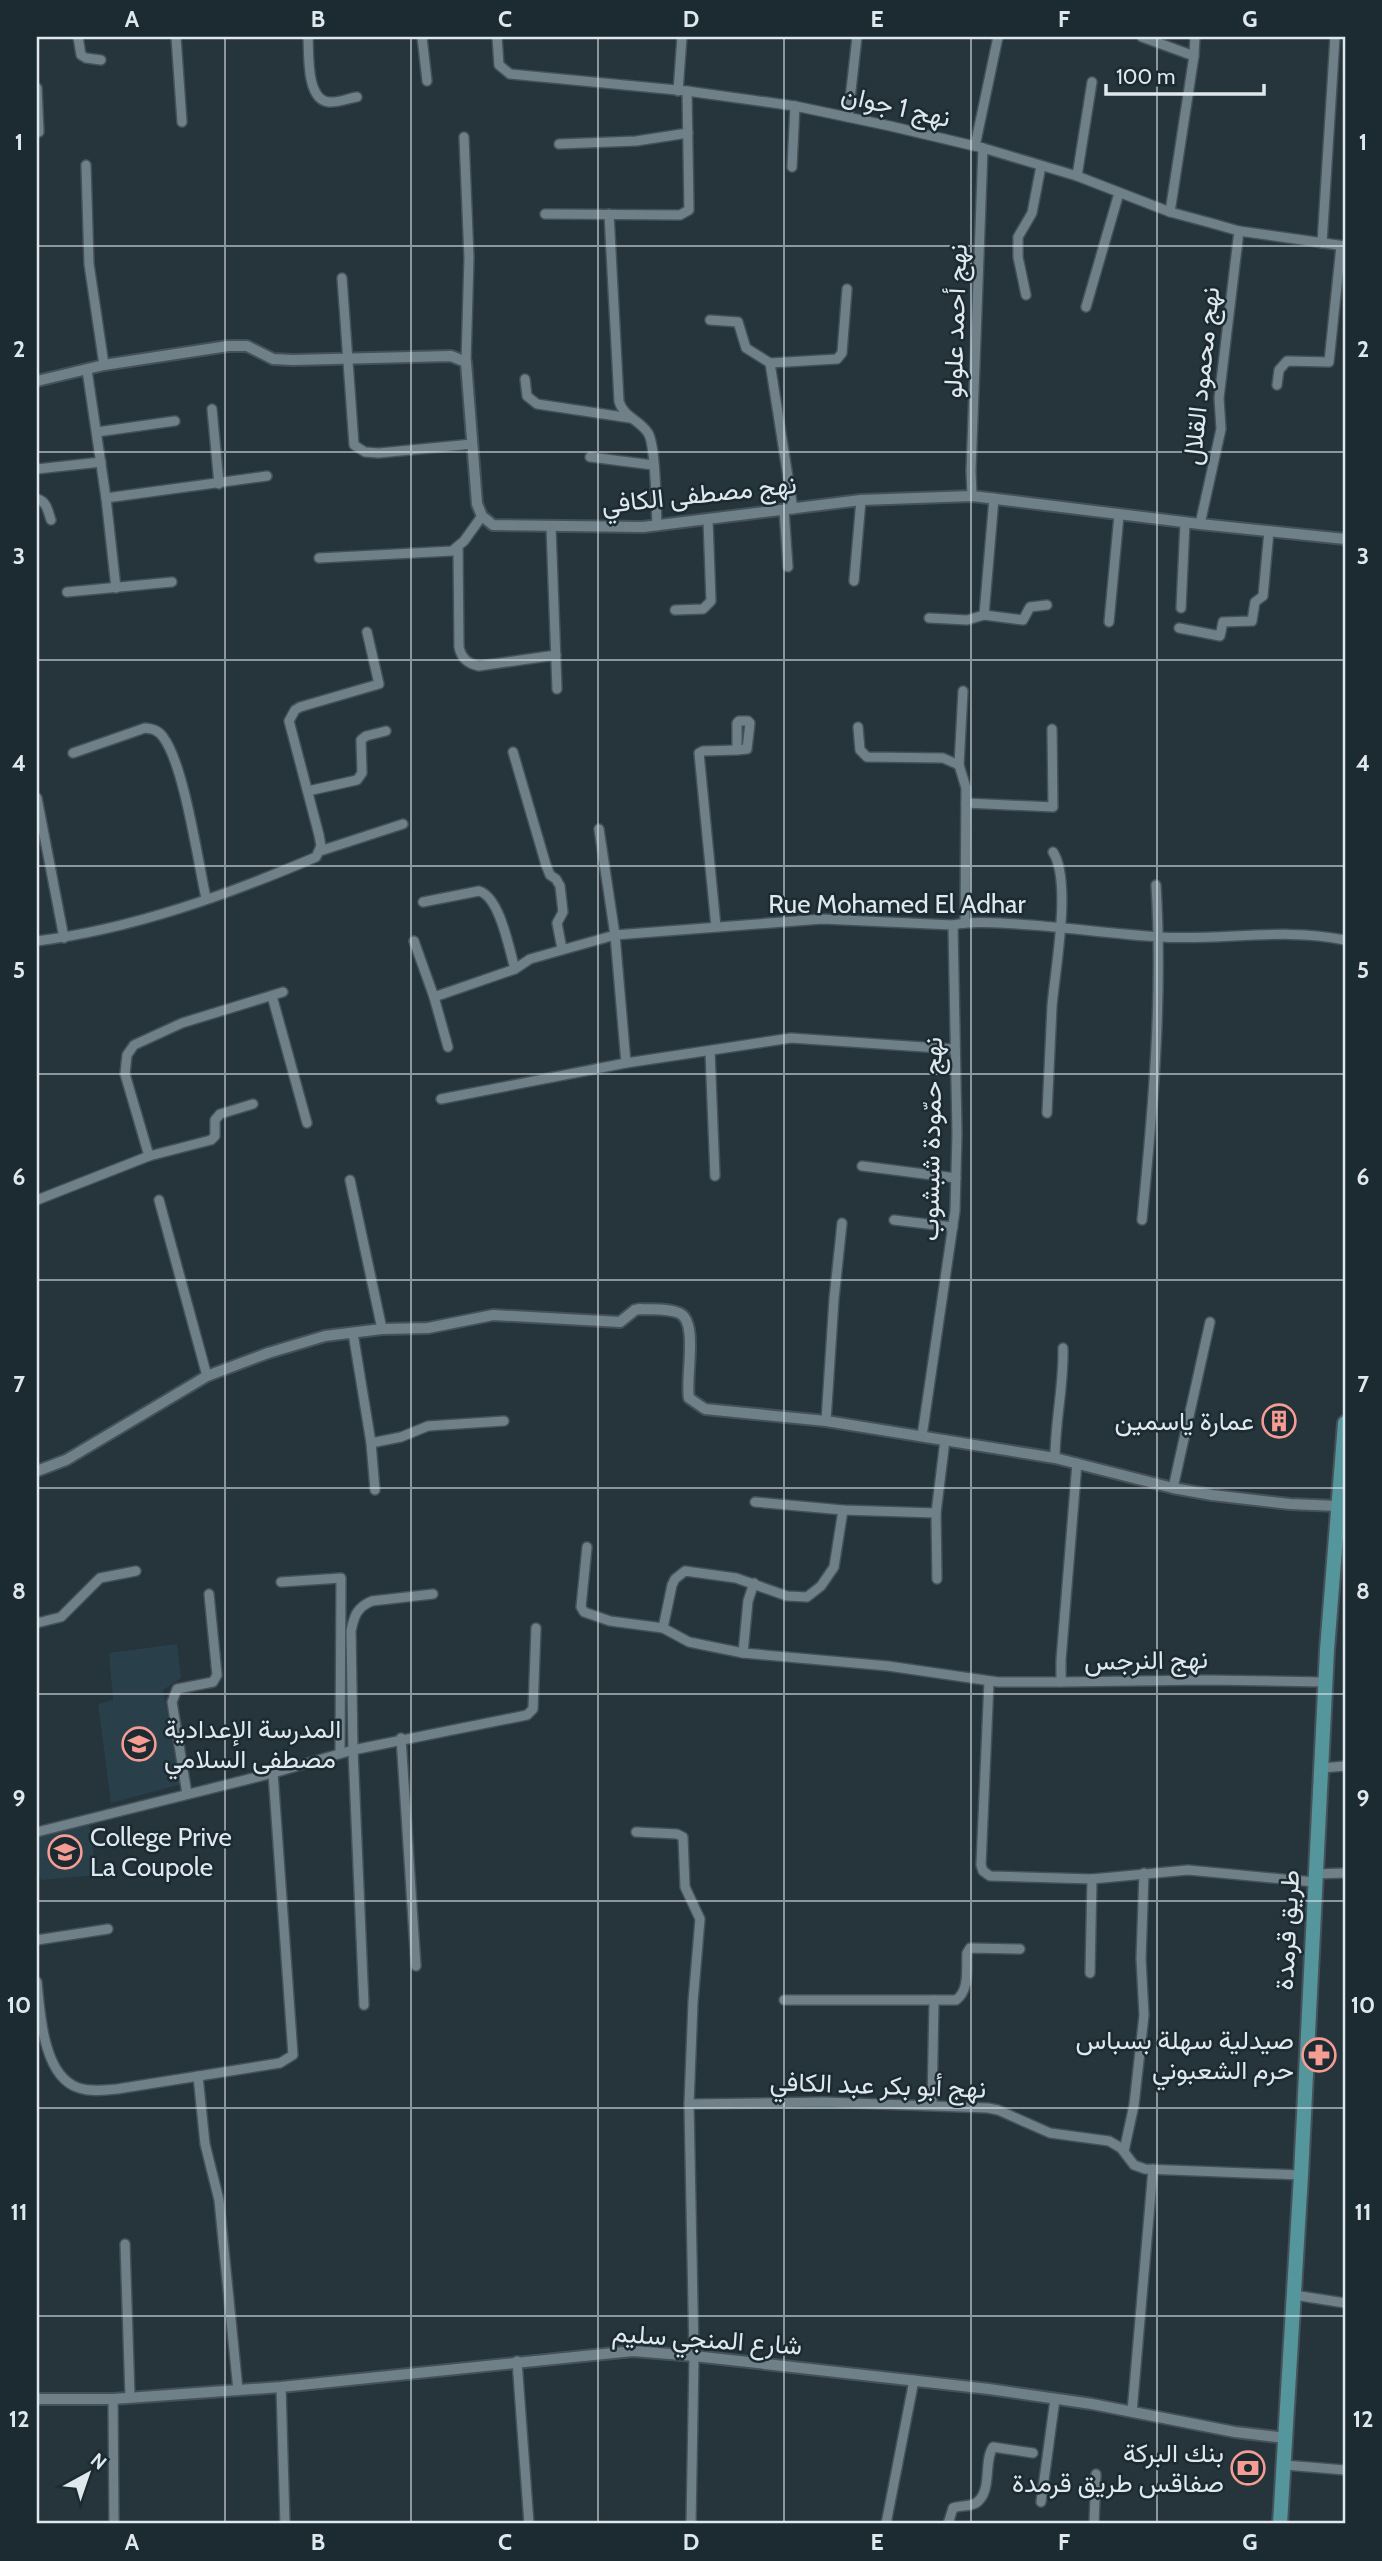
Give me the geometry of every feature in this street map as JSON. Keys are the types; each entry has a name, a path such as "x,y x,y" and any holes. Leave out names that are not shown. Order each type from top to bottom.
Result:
{"main road":[{"name":"طريق قرمدة","path":"1280,2524 1301,2175 1325,1682 1345,1423"}],"street":[{"path":"78,37 81,54 86,58 101,60"},
{"path":"176,37 182,122"},
{"path":"307,37 311,85 322,100 330,102 357,97"},
{"path":"422,37 427,81"},
{"name":"نهج 1 جوان","path":"497,37 499,65 510,74 682,91 795,106 979,147 1077,176 1170,212 1239,231 1343,246"},
{"path":"545,214 680,215 689,210 688,133 682,91 682,37"},
{"path":"848,117 858,37"},
{"name":"نهج أحمد علولو","path":"972,496 979,147 998,37"},
{"path":"1148,37 1194,56"},
{"path":"1170,212 1195,37"},
{"path":"1322,243 1335,37"},
{"path":"1077,176 1092,82"},
{"path":"37,88 39,132"},
{"path":"792,167 795,106"},
{"path":"559,144 636,141 688,133"},
{"path":"318,558 446,552 458,547 482,516 477,504 466,362 469,258 464,137"},
{"path":"86,165 89,264 104,365"},
{"path":"1026,295 1018,257 1018,237 1032,213 1041,166"},
{"path":"1086,307 1119,192"},
{"path":"609,214 619,401 625,413 649,434 657,526"},
{"name":"نهج محمود القلال","path":"1200,524 1220,436 1219,398 1239,231"},
{"path":"1277,385 1279,370 1287,361 1329,362 1343,246"},
{"path":"342,278 354,445 365,452 379,453 472,444"},
{"path":"709,320 738,322 747,348 770,363 837,359 842,353 847,289"},
{"path":"37,381 104,365 228,346 247,346 273,359 441,355 466,362"},
{"path":"770,363 788,509 788,567"},
{"path":"87,370 116,587"},
{"path":"525,379 527,396 537,404 631,418"},
{"path":"212,409 219,484"},
{"path":"97,432 175,421"},
{"path":"590,457 653,465"},
{"path":"37,469 101,462"},
{"path":"106,498 267,477"},
{"name":"نهج مصطفى الكافي","path":"482,516 493,525 657,526 861,500 972,496 1185,523 1345,539"},
{"path":"984,615 994,498"},
{"path":"37,499 47,507 51,520"},
{"path":"854,580 861,500"},
{"path":"1109,622 1118,515"},
{"path":"675,610 703,609 711,601 708,520"},
{"path":"1181,608 1185,523"},
{"path":"551,527 557,689"},
{"path":"1179,628 1220,636 1223,622 1252,621 1255,602 1262,596 1269,531"},
{"path":"458,547 459,646 463,658 479,666 556,655"},
{"path":"67,592 172,582"},
{"path":"929,618 967,620 984,615 1023,620 1030,607 1047,605"},
{"path":"37,941 64,938 129,922 206,898 316,857 320,851 319,835 289,721 291,715 300,707 379,684 367,632"},
{"path":"963,691 959,765 966,788 965,923"},
{"path":"858,727 860,750 867,757 943,758 959,765"},
{"path":"74,753 145,728 156,730 164,738 182,786 206,898"},
{"path":"966,803 1053,807 1052,729"},
{"path":"307,790 357,779 362,773 361,740 386,731"},
{"path":"716,927 699,755 702,751 737,750"},
{"path":"513,752 546,864 550,875 560,886 563,912 557,923 562,949"},
{"path":"37,798 64,938"},
{"path":"320,851 403,824"},
{"path":"598,829 615,935 626,1063"},
{"path":"1046,1113 1052,1006 1061,926 1059,863 1053,852"},
{"path":"1142,1220 1156,1082 1159,937 1156,885"},
{"path":"423,902 479,891 488,894 495,904 515,969"},
{"name":"Rue Mohamed El Adhar","path":"434,997 515,969 530,959 615,935 822,919 953,925 965,923 1061,926 1159,937 1221,938 1294,932 1345,940"},
{"name":"نهج حمّودة شبشوب","path":"922,1436 953,1227 956,1178 953,925"},
{"path":"414,941 448,1047"},
{"path":"149,1156 125,1074 127,1055 134,1045 182,1023 283,992"},
{"path":"271,996 307,1123"},
{"path":"441,1099 626,1063 791,1038 954,1049"},
{"path":"710,1051 715,1176"},
{"path":"37,1200 149,1156 211,1140 215,1134 215,1120 220,1114 253,1104"},
{"path":"862,1166 956,1178"},
{"path":"350,1180 382,1329"},
{"path":"159,1200 207,1376"},
{"path":"894,1220 953,1227"},
{"path":"826,1421 842,1223"},
{"path":"37,1471 66,1460 207,1376 268,1353 325,1336 382,1329 428,1328 493,1315 532,1315 620,1322 635,1310 675,1312 681,1314 688,1323 688,1392 692,1402 713,1411 826,1421 1055,1458 1172,1488 1290,1504 1338,1506"},
{"path":"1172,1488 1210,1322"},
{"path":"354,1333 371,1443 375,1490"},
{"path":"1055,1458 1063,1348"},
{"path":"371,1443 401,1437 428,1426 504,1422"},
{"path":"937,1579 936,1513 945,1440"},
{"name":"نهج النرجس","path":"1077,1463 1061,1648 1061,1682 1325,1682"},
{"path":"755,1502 843,1510 936,1513"},
{"path":"663,1628 674,1579 682,1572 695,1571 754,1583 787,1596 807,1597 813,1594 834,1567 843,1510"},
{"path":"587,1547 581,1607 584,1612 610,1621 663,1628 681,1640 743,1653 888,1666 989,1681 1061,1682"},
{"path":"37,1623 61,1617 100,1578 136,1571"},
{"path":"281,1582 341,1578 340,1753"},
{"path":"743,1653 748,1601 754,1583"},
{"path":"187,1794 172,1702 177,1689 212,1682 217,1675 209,1594"},
{"path":"364,2005 353,1749 351,1631 357,1610 363,1604 433,1594"},
{"path":"37,1832 273,1773 353,1749 527,1715 533,1709 536,1628"},
{"path":"989,1681 981,1866 990,1876 1092,1879 1188,1870 1315,1878 1345,1873"},
{"path":"401,1738 416,1966"},
{"path":"1322,1768 1345,1766"},
{"path":"37,1982 41,2023 49,2054 58,2072 75,2087 90,2091 117,2089 280,2063 293,2055 273,1773"},
{"path":"636,1832 677,1834 683,1837 685,1887 700,1919 689,2104 694,2356 691,2524"},
{"path":"1124,2151 1134,2105 1144,2015 1141,1959 1144,1873"},
{"path":"1090,1973 1092,1879"},
{"path":"37,1940 108,1929"},
{"path":"784,2000 956,2000 963,1994 967,1953 970,1948 1020,1949"},
{"path":"932,2104 934,2000"},
{"path":"198,2076 205,2144 219,2200 238,2389"},
{"name":"نهج أبو بكر عبد الكافي","path":"689,2104 932,2104 998,2110 1050,2133 1109,2141 1124,2151 1134,2165 1153,2169 1301,2175"},
{"path":"1132,2412 1153,2169"},
{"path":"125,2244 130,2397"},
{"path":"1294,2295 1345,2304"},
{"name":"شارع المنجي سليم","path":"37,2399 113,2399 281,2387 633,2351 914,2379 1055,2399 1235,2432 1286,2438"},
{"path":"517,2361 528,2524"},
{"path":"886,2524 914,2379"},
{"path":"281,2387 285,2524"},
{"path":"113,2399 114,2524"},
{"path":"1041,2502 1055,2399"},
{"path":"948,2524 953,2508 972,2504 981,2497 993,2447 1033,2453"},
{"path":"1285,2465 1345,2470"},
{"path":"1094,2524 1096,2474"}],"shaded area":[{"name":"المدرسة الإعدادية مصطفى السلامي","path":"177,1644 181,1678 163,1690 182,1784 111,1803 98,1704 113,1700 109,1653"},
{"name":"College Prive La Coupole","path":"89,1823 97,1875 41,1880 37,1867 37,1836"}],"place":[{"name":"عمارة ياسمين","path":"1279,1421"},
{"name":"المدرسة الإعدادية مصطفى السلامي","path":"139,1744"},
{"name":"College Prive La Coupole","path":"65,1852"},
{"name":"صيدلية سهلة بسباس حرم الشعبوني","path":"1319,2055"},
{"name":"بنك البركة صفاقس طريق قرمدة","path":"1248,2468"}]}
